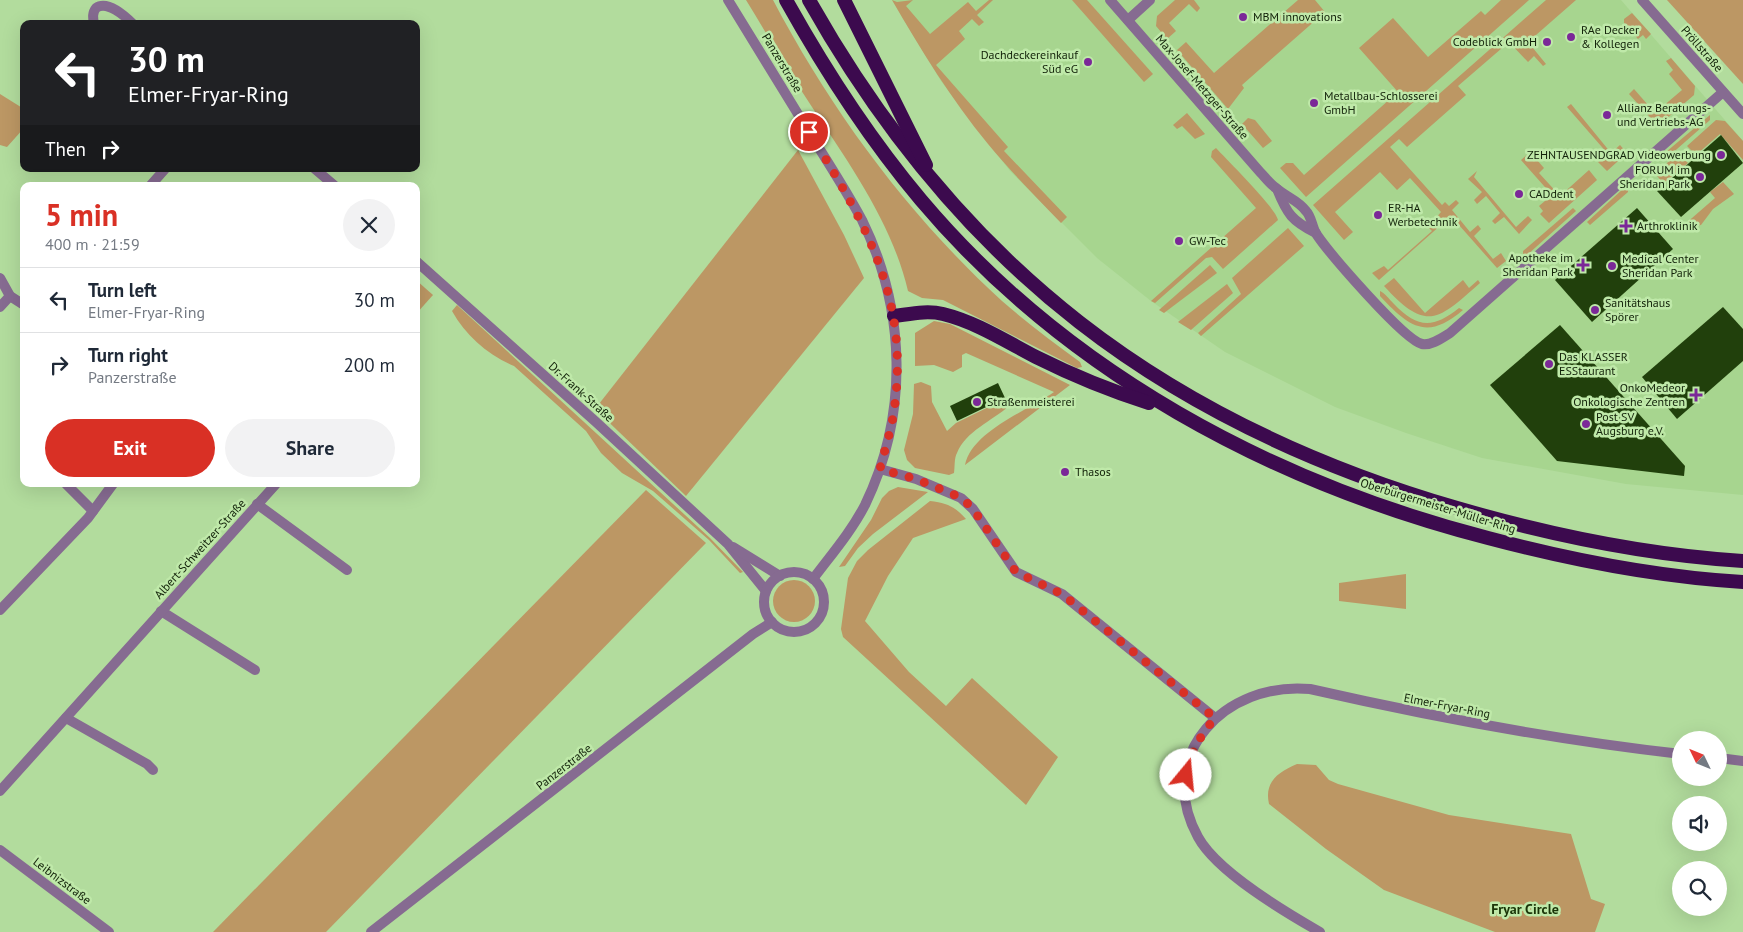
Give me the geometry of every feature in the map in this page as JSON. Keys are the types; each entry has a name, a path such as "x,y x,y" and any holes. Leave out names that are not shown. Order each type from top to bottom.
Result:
{"highway":[{"name":"Oberbürgermeister-Müller-Ring","path":"786,0 855,114 922,201 960,243 1012,293 1056,331 1111,372 1167,408 1214,435 1281,467 1372,504 1419,519 1498,541 1584,560 1678,576 1743,582"},
{"name":"Oberbürgermeister-Müller-Ring","path":"809,0 872,103 937,188 969,223 1032,284 1069,316 1128,359 1178,391 1289,448 1379,484 1538,530 1647,550 1743,562"},
{"path":"844,0 937,188"},
{"path":"894,316 925,312 942,313 964,321 1080,377 1116,392 1167,408"}],"street":[{"name":"Panzerstraße","path":"728,0 862,221 884,274 894,316 898,353 897,385 893,418 880,469 865,504 848,534 813,579"},
{"name":"Max-Josef-Metzger-Straße","path":"1110,0 1276,189 1285,211 1296,223 1316,233"},
{"path":"1128,20 1150,0"},
{"name":"Pröllstraße","path":"1642,0 1743,114"},
{"path":"94,20 95,9 105,3 114,6 129,20"},
{"name":"Max-Josef-Metzger-Straße","path":"1276,189 1297,200 1308,212 1316,233 1407,336 1421,344 1433,342 1450,333 1723,92"},
{"path":"154,182 162,172"},
{"path":"319,172 330,182"},
{"name":"Dr.-Frank-Straße","path":"420,265 596,422 728,544 766,591"},
{"path":"0,278 10,296 20,302"},
{"path":"0,307 10,296"},
{"path":"880,469 916,479 962,498 973,509 1016,572 1062,594 1215,718"},
{"path":"69,487 93,510"},
{"path":"0,610 93,510 111,487"},
{"name":"Albert-Schweitzer-Straße","path":"0,791 273,487"},
{"name":"Albert-Schweitzer-Straße","path":"258,504 347,570"},
{"name":"Dr.-Frank-Straße","path":"728,544 780,576"},
{"path":"798,572 813,579 823,596 820,615 815,623 807,629 788,631 772,622 764,608 766,591 780,576 798,572"},
{"name":"Albert-Schweitzer-Straße","path":"161,611 256,670"},
{"name":"Panzerstraße","path":"371,932 746,640 772,622"},
{"name":"Elmer-Fryar-Ring","path":"1320,932 1268,900 1225,867 1206,849 1189,817 1184,790 1189,760 1199,737 1215,718 1242,700 1265,692 1298,688 1528,734 1672,753"},
{"path":"66,718 147,764 153,770"},
{"path":"1728,759 1743,761"},
{"name":"Leibnizstraße","path":"0,850 109,932"}],"shaded area":[{"path":"746,0 773,0 820,82 874,160 904,198 968,268 1002,301 1080,362 1082,367 1077,368 943,300 922,298 908,291 901,266 881,218 855,173 795,81"},
{"path":"892,0 1621,0 1743,141 1743,495 1626,484 1482,458 1335,407 1225,352 1151,301 1097,258 1010,171 941,81"},
{"path":"892,0 897,2 913,0 906,6 930,34 968,2 976,11 989,0 993,0 977,15 984,22 979,26 972,19 959,31 965,39 936,65 1008,147 1004,151 1067,217 1061,223 988,144 961,110"},
{"path":"1072,0 1087,0 1153,74 1144,82"},
{"path":"1175,0 1194,0 1200,8 1197,12 1189,4 1169,23 1176,31 1167,39 1156,26 1157,16"},
{"path":"1298,0 1315,0 1325,12 1242,85 1244,88 1228,109 1177,50 1186,42 1214,73"},
{"path":"1501,0 1529,0 1306,197 1280,168 1286,163 1293,163 1304,175 1398,92 1359,48 1393,18 1428,57 1481,11 1485,15"},
{"path":"1546,0 1576,0 1528,42 1546,64 1543,66 1534,56 1528,62 1509,42 1458,86 1466,95 1407,147 1399,139 1390,147 1442,205 1445,202 1449,206 1456,200 1459,203 1452,210 1470,232 1478,225 1481,229 1474,236 1493,259 1501,253 1506,261 1497,268 1451,216 1379,280 1372,273 1384,266 1388,270 1432,231 1428,227 1441,212 1410,178 1397,190 1380,172 1335,212 1353,232 1344,240 1313,205"},
{"path":"1667,0 1743,0 1743,84"},
{"path":"1632,13 1651,34 1646,39 1643,35 1638,39 1624,23 1624,19"},
{"path":"1671,58 1695,86 1694,95 1658,126 1629,94 1634,89 1655,113 1682,90 1669,74 1673,70 1666,61"},
{"path":"0,94 20,106 20,132 7,147 0,145"},
{"path":"1571,104 1611,153 1620,145 1627,153 1607,171 1598,162 1608,154 1567,107"},
{"path":"1187,113 1205,134 1195,139 1182,126 1177,129 1173,125"},
{"path":"1710,115 1710,120 1669,156 1666,152"},
{"path":"1248,118 1255,120 1272,141 1263,148 1242,124"},
{"path":"1716,120 1725,121 1743,141 1743,160 1720,134 1696,155 1687,146"},
{"path":"1216,148 1269,205 1278,220 1223,269 1212,257 1206,258 1155,303 1151,301 1256,208 1211,157 1212,151"},
{"path":"798,150 844,235 864,278 686,496 595,409"},
{"path":"1530,152 1544,168 1539,173 1560,196 1589,170 1597,180 1549,223 1540,214 1543,211 1539,206 1552,195 1521,160"},
{"path":"1679,153 1688,163 1657,189 1655,186 1661,181 1655,173"},
{"path":"1477,171 1474,177 1516,227 1528,216 1532,220 1519,234 1504,217 1495,224 1492,221 1500,213 1486,196 1477,204 1474,200 1482,192 1468,179"},
{"path":"1723,182 1734,194 1713,209 1701,225 1690,227 1684,225 1715,198 1710,192"},
{"path":"1624,188 1628,189 1628,192 1590,225 1587,222"},
{"path":"1573,208 1576,211 1526,256 1523,254 1523,251"},
{"path":"1288,228 1304,246 1201,336 1198,333 1241,294 1232,278"},
{"path":"1210,265 1217,273 1164,313 1159,310"},
{"path":"1394,278 1425,313 1463,280 1469,288 1478,280 1480,283 1443,313 1432,316 1411,311 1384,286"},
{"path":"420,284 433,295 420,310"},
{"path":"1227,284 1233,293 1191,330 1178,322"},
{"path":"1380,291 1410,318 1425,323 1441,320 1459,308 1463,310 1450,320 1439,325 1419,326 1400,316 1380,296"},
{"path":"457,305 710,538 743,572 740,573 709,540 653,491 622,473 601,453 586,431 514,366 504,362 478,344 464,329 452,311"},
{"path":"934,321 950,324 1070,385 965,465 970,453 978,442 989,432 1054,392 966,353 962,355 962,367 953,372 934,365 915,366 915,333"},
{"path":"921,382 931,386 932,402 947,431 956,423 1005,399 1009,406 967,438 956,455 954,473 949,475 915,468 907,460 904,450 913,414 914,384"},
{"path":"898,487 928,492 873,534 858,548 845,566 839,567 871,520 882,498 889,491"},
{"path":"646,490 706,543 326,932 213,932"},
{"path":"930,501 950,506 966,519 913,538 888,576 865,621 909,672 946,706 972,678 1058,757 1026,805 843,637 841,629 848,578 857,561 868,550"},
{"path":"1406,574 1406,609 1339,601 1339,583"},
{"path":"798,580 806,583 812,589 815,601 812,613 806,619 790,622 782,619 776,613 773,597 776,589 782,583"},
{"path":"1297,764 1316,765 1329,780 1338,784 1449,815 1571,834 1591,899 1605,904 1595,932 1495,932 1384,890 1326,849 1269,804 1269,790 1274,779 1278,774"}],"building":[{"name":"FORUM im Sheridan Park","path":"1721,135 1743,163 1681,217 1657,191"},
{"name":"Medical Center Sheridan Park","path":"1637,208 1673,249 1592,322 1555,280"},
{"name":"Medical Center Sheridan Park","path":"1723,307 1743,329 1743,361 1677,419 1642,377"},
{"name":"Post SV Augsburg e.V.","path":"1560,325 1685,466 1684,476 1557,461 1490,385"},
{"name":"Straßenmeisterei","path":"998,383 1005,398 957,421 950,406"}],"place":[{"name":"MBM innovations","path":"1243,17"},
{"name":"RAe Decker & Kollegen","path":"1571,37"},
{"name":"Codeblick GmbH","path":"1547,42"},
{"name":"Dachdeckereinkauf Süd eG","path":"1088,62"},
{"name":"Metallbau-Schlosserei GmbH","path":"1314,103"},
{"name":"Allianz Beratungs- und Vertriebs-AG","path":"1607,115"},
{"name":"ZEHNTAUSENDGRAD Videowerbung","path":"1721,155"},
{"name":"FORUM im Sheridan Park","path":"1700,177"},
{"name":"CADdent","path":"1519,194"},
{"name":"ER-HA Werbetechnik","path":"1378,215"},
{"name":"Arthroklinik","path":"1626,226"},
{"name":"GW-Tec","path":"1179,241"},
{"name":"Apotheke im Sheridan Park","path":"1583,265"},
{"name":"Medical Center Sheridan Park","path":"1612,266"},
{"name":"Sanitätshaus Spörer","path":"1595,310"},
{"name":"Das KLASSER ESStaurant","path":"1549,364"},
{"name":"OnkoMedeor Onkologische Zentren","path":"1696,395"},
{"name":"Straßenmeisterei","path":"977,402"},
{"name":"Post SV Augsburg e.V.","path":"1586,424"},
{"name":"Thasos","path":"1065,472"}],"district":[{"name":"Fryar Circle","path":"1525,909"}],"route":[{"path":"809,132 862,221 884,274 894,316 898,353 897,385 893,418 880,469 916,479 962,498 973,509 1010,566 1016,572 1062,594 1215,718 1199,737 1189,760 1186,775"}]}
